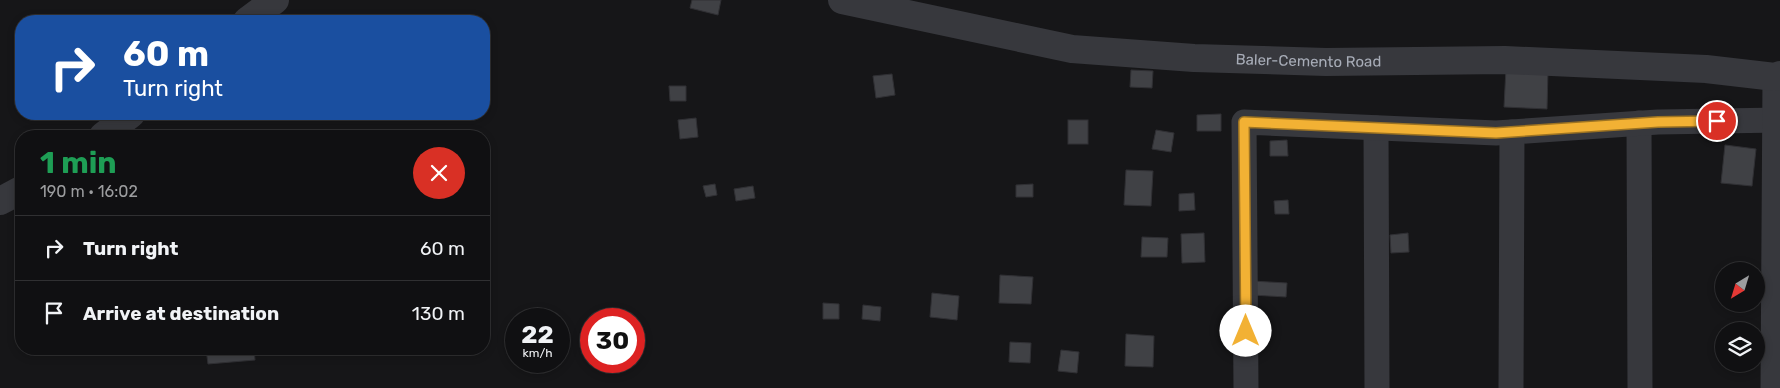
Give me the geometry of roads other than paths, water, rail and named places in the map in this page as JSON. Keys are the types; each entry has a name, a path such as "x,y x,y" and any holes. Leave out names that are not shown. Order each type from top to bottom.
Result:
{"street":[{"path":"255,15 275,0"},
{"name":"Baler-Cemento Road","path":"842,0 1072,50 1194,58 1326,62 1505,60 1706,69 1778,76"},
{"path":"1773,388 1778,76"},
{"path":"111,130 123,120"},
{"path":"1246,388 1244,122 1496,133 1638,123 1777,120"},
{"path":"1638,123 1640,388"},
{"path":"1376,128 1377,388"},
{"path":"1511,388 1512,132"},
{"path":"0,201 15,193"}]}
